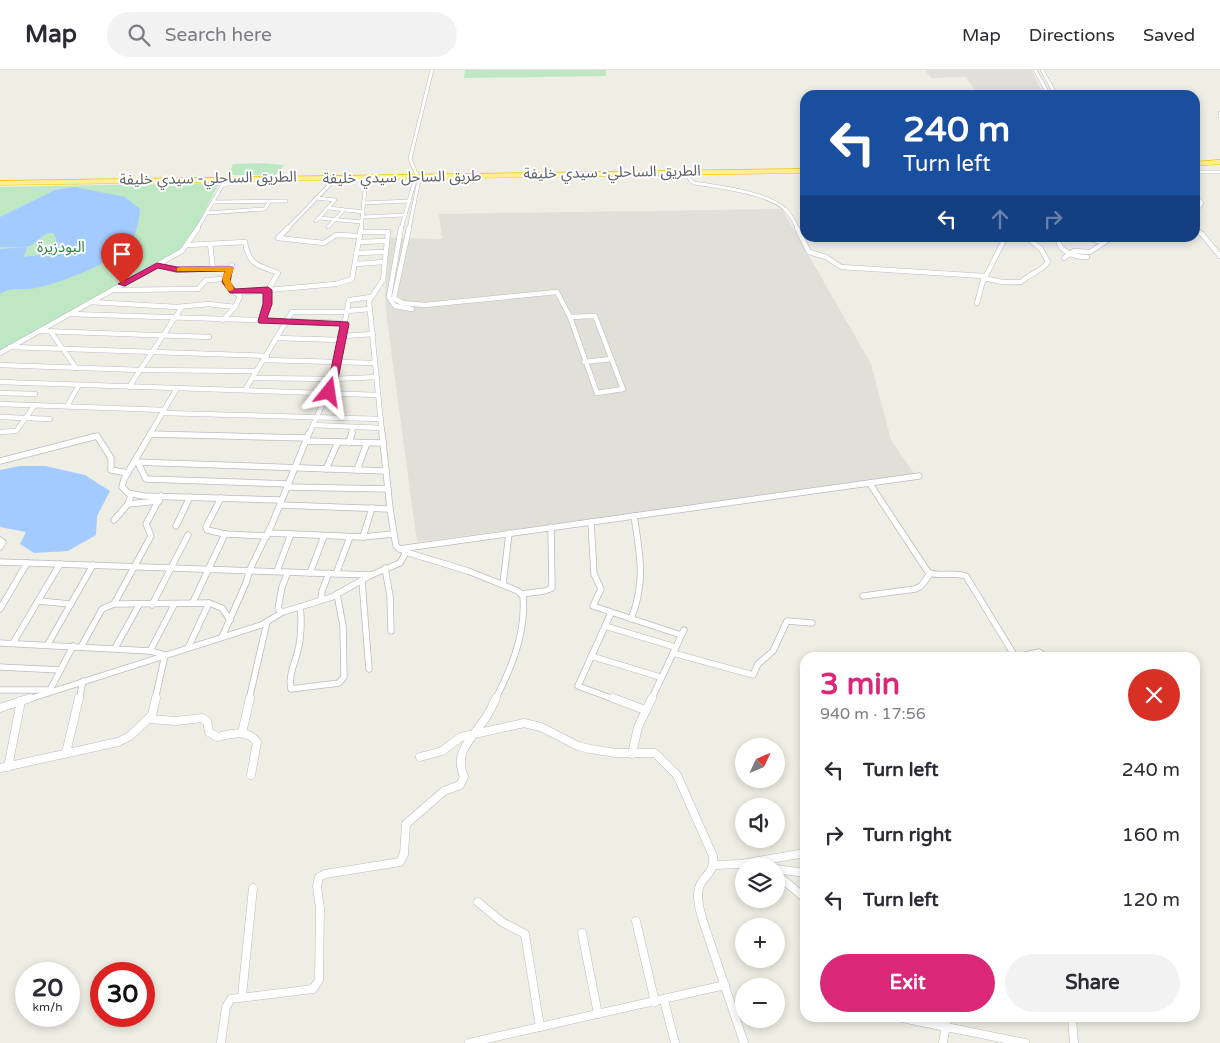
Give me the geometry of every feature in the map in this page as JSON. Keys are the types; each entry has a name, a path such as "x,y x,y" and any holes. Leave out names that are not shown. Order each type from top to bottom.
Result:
{"highway":[{"path":"1200,163 1220,161"},
{"name":"الطريق الساحلي- سيدي خليفة","path":"0,182 800,170"},
{"name":"طريق الساحل سيدي خليفة","path":"0,182 241,179 334,180 429,176 800,170"}],"street":[{"path":"432,70 410,159 410,164 417,177 400,249 394,298 402,304 425,307 558,293 570,317 596,393 624,388 595,316 570,317"},
{"path":"1035,70 1046,90"},
{"path":"1042,70 1053,90"},
{"path":"1200,172 1220,172"},
{"path":"687,173 690,180 694,183 737,192 782,206 789,214 800,235"},
{"path":"404,233 409,202 417,177"},
{"path":"0,353 157,265 188,245 222,186 241,179"},
{"path":"235,293 344,283 352,279 361,234 366,179"},
{"path":"217,180 217,184 222,186"},
{"path":"221,1043 228,1002 236,997 313,989 317,985 320,965 320,908 317,887 319,877 325,874 400,862 404,854 404,829 406,824 444,791 460,785 464,777 460,770 461,755 484,720 511,666 524,619 525,605 521,594 503,584 406,552 396,546 390,509 369,301 382,280 387,231 336,235 324,243 278,238 334,180"},
{"path":"316,198 334,200 318,220 406,215"},
{"path":"213,202 286,201"},
{"path":"207,213 264,209 268,202"},
{"path":"364,203 409,202"},
{"path":"329,208 344,210 362,217"},
{"path":"328,227 344,210"},
{"path":"1200,233 1220,256"},
{"path":"359,242 386,241"},
{"path":"188,245 246,242 246,252 251,260 259,266 278,273 268,290 267,304 262,321"},
{"path":"804,242 809,252 826,257 842,267 984,277 1015,284 1021,282 1028,274 1046,266 1048,262 1045,255 1032,242"},
{"path":"977,304 979,288 1003,242"},
{"path":"1058,242 1060,246 1074,257 1087,257"},
{"path":"1064,258 1074,251 1090,252 1104,242"},
{"path":"210,244 213,269"},
{"path":"358,253 385,252"},
{"path":"356,264 384,262"},
{"path":"157,265 177,270 231,267 226,279 228,285 240,296 235,307 223,320"},
{"path":"112,290 198,289 206,280 226,279"},
{"path":"222,638 250,569 296,469 306,440 334,379 350,299 371,297"},
{"path":"91,302 182,307 208,304 235,307"},
{"path":"129,387 182,307"},
{"path":"245,390 292,312 370,309"},
{"path":"70,314 344,324"},
{"path":"38,331 209,337"},
{"path":"51,332 76,368"},
{"path":"277,338 343,338 373,334"},
{"path":"10,348 152,352 337,363 376,363"},
{"path":"584,362 612,359"},
{"path":"0,365 140,370 256,371"},
{"path":"253,378 334,379 377,377"},
{"path":"0,382 378,395"},
{"path":"67,406 79,385"},
{"path":"160,498 131,495 123,491 122,487 128,473 136,463 150,434 177,388"},
{"path":"0,393 36,394"},
{"path":"0,404 381,419"},
{"path":"0,432 16,431 35,405"},
{"path":"0,417 50,419"},
{"path":"313,425 382,428"},
{"path":"349,443 353,427"},
{"path":"150,434 383,443"},
{"path":"0,461 96,436 111,458 111,470 128,473"},
{"path":"326,469 338,442"},
{"path":"357,470 367,443"},
{"path":"136,463 386,471"},
{"path":"136,463 146,479 388,489"},
{"path":"399,549 919,476"},
{"path":"870,484 930,574"},
{"path":"114,520 128,504 131,495"},
{"path":"128,504 160,498 190,497 390,509"},
{"path":"176,526 190,497"},
{"path":"114,604 151,536 146,524 160,498"},
{"path":"220,498 206,527 210,532 350,537 393,534"},
{"path":"363,537 372,508"},
{"path":"632,616 637,604 642,564 634,516"},
{"path":"591,522 594,574 601,589 593,606 622,616 632,616 682,633 645,710 638,727 632,754"},
{"path":"521,594 545,591 552,588 551,527"},
{"path":"503,584 509,533"},
{"path":"192,602 225,534"},
{"path":"277,571 291,534"},
{"path":"152,605 188,535"},
{"path":"310,573 324,536"},
{"path":"336,574 350,537"},
{"path":"0,540 3,542 0,547"},
{"path":"0,708 267,622 284,612 337,594 371,574 400,563 406,552"},
{"path":"0,562 371,574"},
{"path":"0,609 2,601 27,563"},
{"path":"13,643 60,564"},
{"path":"48,644 94,565"},
{"path":"386,568 390,596 391,631"},
{"path":"284,612 278,609 288,572"},
{"path":"321,600 329,573"},
{"path":"930,574 961,573 966,576 1013,652"},
{"path":"864,596 915,589 921,586 930,574"},
{"path":"362,581 369,670"},
{"path":"300,607 302,612 299,648 292,668 290,686 295,689 339,683 344,677 343,626 337,594"},
{"path":"38,601 71,604"},
{"path":"81,647 102,609 114,604 174,605 192,602 209,603 222,608 230,620"},
{"path":"188,648 209,603"},
{"path":"115,648 138,605"},
{"path":"150,651 174,605"},
{"path":"611,613 578,686 645,710"},
{"path":"605,626 753,675 758,664 772,651 787,622 792,620 812,623"},
{"path":"242,733 267,622"},
{"path":"0,643 115,648 150,651 165,655"},
{"path":"49,691 73,646"},
{"path":"0,768 118,742 130,736 152,715 165,655"},
{"path":"591,656 660,678"},
{"path":"0,667 60,670"},
{"path":"66,753 83,681"},
{"path":"0,690 49,691"},
{"path":"8,767 21,701"},
{"path":"148,719 176,720 202,718 207,721 209,732 212,736 251,734 257,742 251,775"},
{"path":"420,758 442,751 458,739 508,725 531,723 578,746 616,753 656,753 676,775 693,809 715,865"},
{"path":"778,858 800,855"},
{"path":"735,863 715,865 700,886 698,893 704,922 744,1043"},
{"path":"785,870 800,872"},
{"path":"785,881 800,894"},
{"path":"242,996 253,888"},
{"path":"478,902 502,922 525,934 540,1027"},
{"path":"636,921 675,1043"},
{"path":"582,933 598,1014"},
{"path":"469,1043 726,985"},
{"path":"919,1022 1025,1043"},
{"path":"943,1043 946,1022"},
{"path":"1072,1022 1074,1043"}],"shaded area":[{"path":"925,70 1031,70 1041,90 975,90 966,77 931,78"},
{"path":"782,209 871,364 891,440 916,476 417,542 387,320 385,298 389,238 442,239 439,214"}],"green space":[{"path":"465,70 606,70 606,76 464,78"},
{"path":"262,163 284,165 276,175 229,175 233,164"},
{"name":"البودزيرة","path":"210,183 218,185 190,240 182,248 0,352 0,187"}],"water":[{"path":"75,187 125,197 140,209 136,231 131,243 123,251 98,266 68,278 40,287 10,290 0,294 0,249 26,247 27,250 23,257 39,255 56,244 56,238 53,233 49,233 29,246 0,247 0,217 55,190"},
{"path":"20,466 45,466 85,475 110,491 97,516 96,535 68,551 34,553 20,544 26,532 0,527 0,470"}],"slow traffic":[{"path":"180,270 230,268 226,282 230,289"}],"route":[{"path":"122,284 157,265 177,270 230,268 226,282 233,292 268,290 267,304 262,321 344,324 334,379 329,392"}]}
